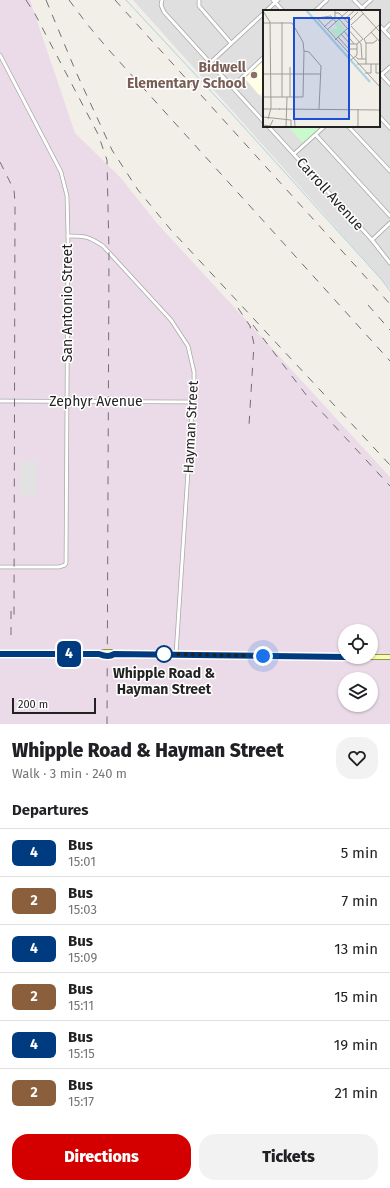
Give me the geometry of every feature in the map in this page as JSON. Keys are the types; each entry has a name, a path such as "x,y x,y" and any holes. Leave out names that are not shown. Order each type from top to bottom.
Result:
{"main road":[{"path":"0,654 99,654 103,656 111,656 114,654 176,654 338,657"},
{"path":"378,657 390,657"}],"street":[{"path":"162,0 161,5 164,12 263,121"},
{"path":"199,0 199,6 231,43"},
{"path":"316,10 327,0"},
{"path":"354,0 362,8 371,0"},
{"path":"267,10 275,1 281,10"},
{"path":"319,7 322,10"},
{"path":"210,63 263,14"},
{"path":"384,30 390,24"},
{"path":"380,26 390,37"},
{"name":"San Antonio Street","path":"0,55 61,172 67,196 68,236 67,559 64,565 59,567 0,567"},
{"path":"232,87 263,58"},
{"path":"390,67 380,75 390,84"},
{"path":"380,117 390,128"},
{"name":"Carroll Avenue","path":"269,127 372,240 390,263"},
{"path":"294,154 324,127"},
{"path":"349,127 390,171"},
{"path":"316,135 390,216"},
{"path":"372,240 390,223"},
{"name":"Hayman Street","path":"68,236 92,238 103,246 171,320 188,346 194,372 193,402 176,654"},
{"name":"Zephyr Avenue","path":"0,401 193,402"}],"shaded area":[{"path":"0,0 30,0 75,133 121,178 155,221 390,477 390,724 0,724"},
{"path":"133,0 390,0 390,289 270,153"},
{"name":"Bidwell Elementary School","path":"263,58 263,93 259,95 243,76"},
{"path":"20,461 37,461 37,495 20,495"}],"green space":[{"path":"289,127 324,127 305,145"}],"waterway":[{"path":"126,0 233,115 382,280 390,291"}],"railway":[{"path":"26,0 35,14 98,134 107,160 109,253 107,724"},
{"path":"46,0 76,72 112,150 138,190 171,230 390,465"},
{"path":"69,0 108,49 390,361"},
{"path":"115,0 390,304"},
{"path":"0,162 14,190 15,202 14,616"},
{"path":"368,305 390,330"},
{"path":"238,308 250,326 254,344 249,425"},
{"path":"253,325 307,396 390,486"},
{"path":"11,611 11,641"}],"bus line":[{"name":"4","path":"0,654 338,657"}],"place":[{"name":"Bidwell Elementary School","path":"254,75"},
{"name":"Whipple Road & Hayman Street","path":"164,654"}],"route":[{"path":"164,654 263,656"}]}
